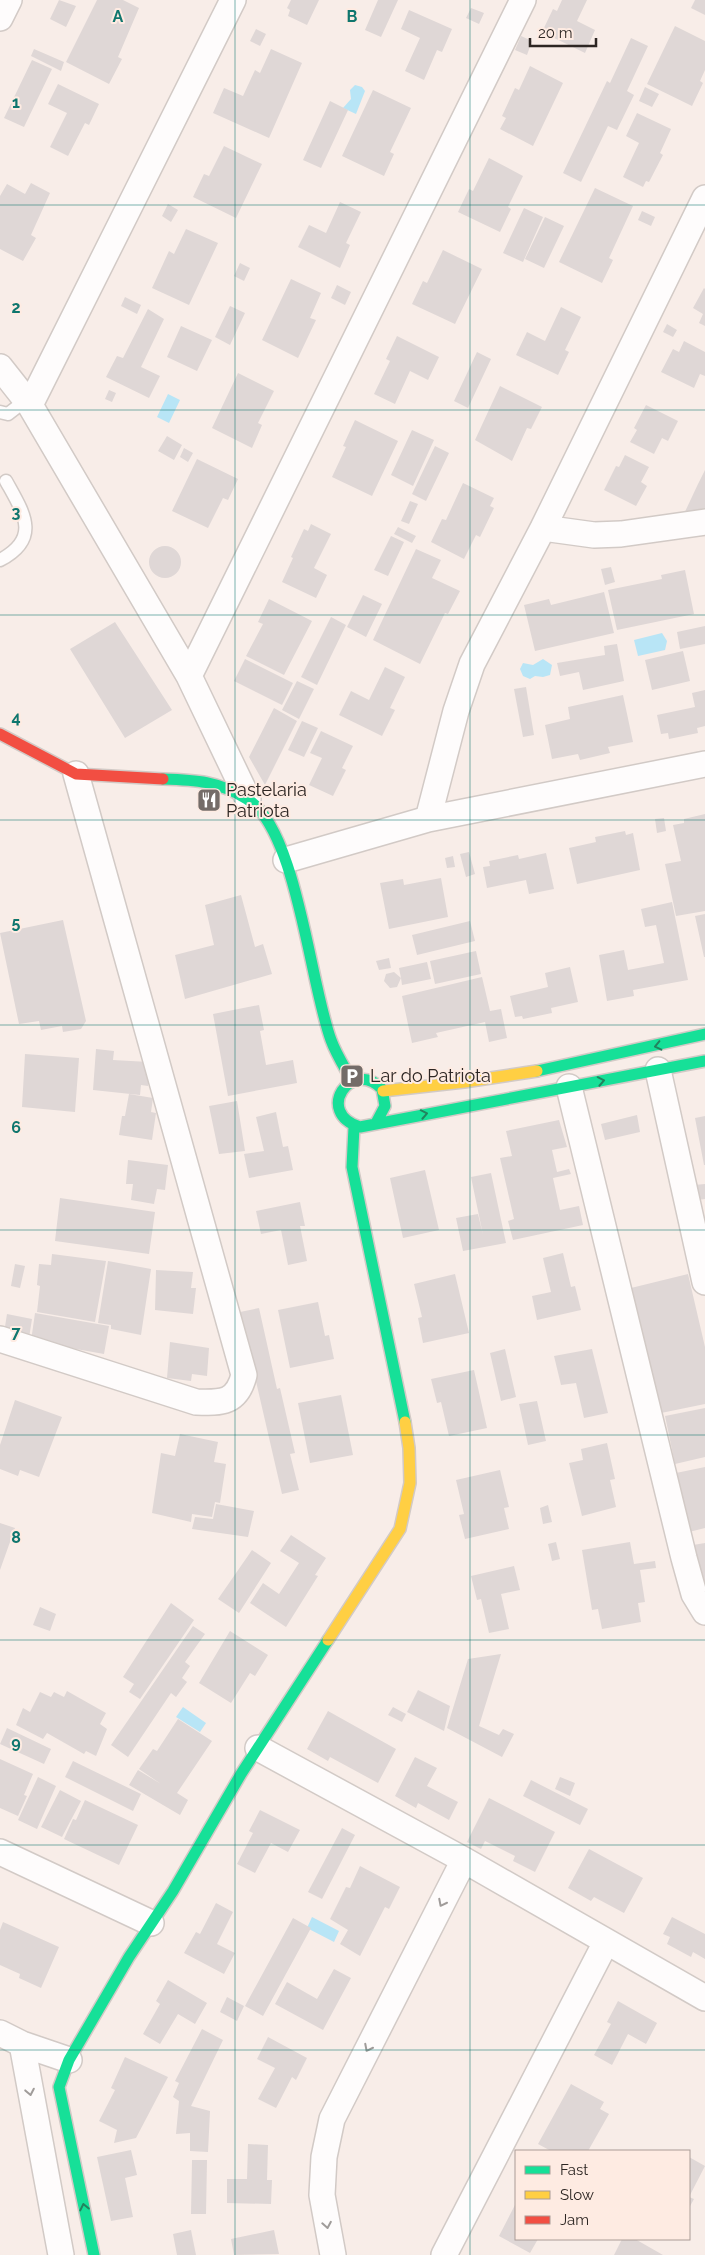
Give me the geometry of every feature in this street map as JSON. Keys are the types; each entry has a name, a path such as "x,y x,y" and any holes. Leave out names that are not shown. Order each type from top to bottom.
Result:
{"street":[{"path":"0,18 9,0"},
{"path":"28,402 233,0"},
{"path":"189,676 523,0"},
{"path":"428,820 456,711 466,680 705,198"},
{"path":"0,367 28,402 189,676 248,799 263,814 273,828 286,860 331,1040 352,1081"},
{"path":"543,528 594,535 621,534 705,522"},
{"path":"0,734 76,774 208,781 248,799"},
{"path":"286,860 428,820 705,764"},
{"path":"0,1339 196,1402 211,1403 228,1399 241,1390 244,1375 76,774"},
{"path":"383,1091 435,1087 555,1066 705,1034"},
{"path":"376,1123 384,1114 386,1102 383,1091 375,1083 364,1079 352,1081 343,1088 338,1098 338,1110 344,1120 354,1126 366,1128 376,1123 705,1061"},
{"path":"658,1070 705,1282"},
{"path":"569,1087 684,1558 694,1594 705,1612"},
{"path":"94,2255 59,2087 69,2060 258,1748 400,1529 410,1498 412,1467 408,1435 352,1167 354,1126"},
{"path":"258,1748 464,1860 705,1998"},
{"path":"0,1852 151,1923"},
{"path":"332,2255 322,2195 324,2157 332,2120 464,1860"},
{"path":"444,2255 606,1942"},
{"path":"0,2033 22,2044 69,2060"},
{"path":"22,2044 61,2255"}],"lane":[{"path":"0,412 8,414 28,402"},
{"path":"0,560 13,553 24,537 26,518 6,481"}],"water":[{"path":"355,85 362,87 365,91 356,114 343,108 351,99 350,90"},
{"path":"168,394 180,400 169,423 157,417"},
{"path":"662,633 667,641 665,650 638,656 634,640"},
{"path":"543,659 552,665 550,675 543,677 535,676 530,679 523,676 520,669 523,663 533,665"},
{"path":"183,1707 206,1723 200,1732 176,1717"},
{"path":"312,1917 339,1931 334,1942 307,1928"}],"building":[{"path":"59,0 76,6 66,27 50,19"},
{"path":"97,0 123,0 139,8 118,57 122,59 109,84 66,62"},
{"path":"291,0 319,0 307,25 288,16 290,10 287,8"},
{"path":"378,0 398,0 381,37 365,30"},
{"path":"562,0 587,0 577,21 595,30 585,53 542,32 553,9 557,11"},
{"path":"695,0 705,0 705,15 691,8"},
{"path":"471,8 484,13 479,24 466,18"},
{"path":"409,10 452,29 442,52 437,50 424,80 405,71 420,38 401,29"},
{"path":"675,26 705,41 705,70 700,81 703,83 692,106 647,84"},
{"path":"256,29 266,34 260,46 250,41"},
{"path":"521,36 532,41 527,55 515,50"},
{"path":"631,38 648,46 627,91 634,95 617,130 608,126 581,182 563,173 607,81 610,83"},
{"path":"34,49 64,62 61,71 31,56"},
{"path":"271,49 302,63 269,138 213,113 224,88 243,96 255,70 260,73"},
{"path":"32,60 52,69 24,127 4,118"},
{"path":"530,66 563,83 533,146 500,129 506,118 502,116 515,88 519,90"},
{"path":"58,84 99,104 89,125 85,123 68,156 50,147 67,113 48,104"},
{"path":"645,87 659,94 652,107 639,101"},
{"path":"373,90 411,108 390,152 394,154 384,176 342,156"},
{"path":"330,101 348,110 321,168 303,160"},
{"path":"637,113 671,129 660,153 663,155 649,182 646,181 643,187 623,177 639,143 626,136"},
{"path":"224,146 262,164 236,218 193,197 204,174 209,176"},
{"path":"489,158 523,176 508,207 511,209 500,232 458,212 469,189 473,191"},
{"path":"31,183 50,193 31,235 36,238 23,261 0,249 0,196 7,184 25,194"},
{"path":"595,188 633,206 609,258 613,260 602,283 559,262"},
{"path":"340,202 361,212 346,243 350,245 340,268 298,247 309,225 326,233"},
{"path":"168,204 178,210 171,222 162,216"},
{"path":"524,208 543,217 523,262 503,253"},
{"path":"642,211 655,217 651,226 638,220"},
{"path":"545,217 564,226 544,268 525,259"},
{"path":"186,229 218,243 189,305 152,288 169,251 174,254"},
{"path":"443,250 482,269 455,324 412,304 423,281 427,283"},
{"path":"240,263 250,268 244,281 234,276"},
{"path":"291,279 321,293 310,318 316,320 298,358 262,340"},
{"path":"337,285 351,292 345,305 331,298"},
{"path":"704,288 705,326 699,323 703,314 693,308"},
{"path":"125,297 141,305 137,314 121,306"},
{"path":"230,306 245,313 230,345 215,337"},
{"path":"561,307 581,317 565,350 569,352 558,375 516,355 527,332 545,341"},
{"path":"148,309 164,319 141,367 160,376 149,398 106,377 117,356 123,358"},
{"path":"667,324 677,330 673,337 663,332"},
{"path":"181,326 212,340 197,371 167,357"},
{"path":"397,336 439,357 428,380 410,371 395,404 374,394 390,361 386,359"},
{"path":"684,341 705,352 705,376 700,374 694,388 661,372 673,349 679,352"},
{"path":"477,352 491,359 468,408 454,401"},
{"path":"238,373 274,391 258,423 262,425 252,448 212,428"},
{"path":"500,386 542,407 531,429 527,428 512,461 475,440"},
{"path":"109,390 116,393 112,402 105,399"},
{"path":"646,405 678,421 668,441 662,438 654,454 630,442 637,430 634,428"},
{"path":"355,420 398,441 372,496 332,477 346,447 343,446"},
{"path":"412,430 434,440 413,486 391,475"},
{"path":"167,436 182,445 174,460 158,451"},
{"path":"435,446 449,453 426,501 412,494"},
{"path":"184,448 193,453 188,462 180,457"},
{"path":"625,455 649,467 641,482 647,486 636,506 604,490 616,466 619,467"},
{"path":"197,459 238,479 228,500 223,498 208,528 172,511"},
{"path":"705,470 705,513 683,516 698,484"},
{"path":"463,483 494,498 490,506 494,508 480,537 476,535 464,559 431,542 442,519 446,520"},
{"path":"410,501 418,504 409,524 401,521"},
{"path":"311,524 331,534 314,568 327,575 316,598 282,582 304,529 308,531"},
{"path":"398,527 416,536 412,543 394,534"},
{"path":"391,536 404,542 388,576 374,570"},
{"path":"165,546 176,551 181,562 176,573 165,578 154,573 149,562 154,551"},
{"path":"416,549 441,560 432,578 460,591 448,614 445,613 420,664 373,640"},
{"path":"611,567 615,582 605,585 601,569"},
{"path":"685,570 694,614 617,630 608,590 662,579 661,575"},
{"path":"604,592 614,633 535,651 524,605 549,599 551,605"},
{"path":"363,595 382,604 366,637 347,627"},
{"path":"269,599 312,621 284,675 246,656 263,624 258,622"},
{"path":"331,617 346,625 317,685 301,677"},
{"path":"115,622 172,710 125,738 70,649"},
{"path":"705,626 705,644 680,649 677,632"},
{"path":"617,644 624,681 583,690 579,672 560,676 557,663 605,655 604,646"},
{"path":"683,651 690,681 652,690 645,660"},
{"path":"245,659 293,683 282,705 234,681"},
{"path":"385,667 405,677 390,708 395,710 382,736 339,715 351,691 369,700"},
{"path":"297,681 314,689 299,719 282,710"},
{"path":"526,687 534,735 523,737 514,689"},
{"path":"705,690 705,726 697,728 698,733 669,739 668,733 661,734 657,715 695,707 692,693"},
{"path":"623,695 633,742 608,747 610,753 580,760 578,754 552,759 545,725 570,719 568,707"},
{"path":"274,708 297,721 265,785 249,757"},
{"path":"302,721 318,728 304,757 288,750"},
{"path":"321,731 353,746 342,768 346,770 333,796 309,785 322,758 310,753"},
{"path":"705,814 705,911 676,916 665,864 681,861 673,825 684,823 684,819"},
{"path":"664,818 666,831 657,833 655,819"},
{"path":"625,831 626,835 633,833 640,870 577,884 569,848 596,842 595,837"},
{"path":"469,852 475,874 466,877 460,854"},
{"path":"546,853 554,889 529,894 526,880 487,888 483,867 490,866 489,861 518,855 519,859"},
{"path":"453,856 455,867 447,868 445,858"},
{"path":"441,878 448,917 389,929 380,883 403,879 404,885"},
{"path":"241,895 255,947 263,944 272,974 185,999 175,955 214,945 205,905"},
{"path":"672,902 688,980 633,990 634,996 607,1001 599,955 624,950 628,970 664,963 656,925 645,927 641,909"},
{"path":"705,914 705,957 704,957 695,916"},
{"path":"63,920 86,1021 81,1029 63,1032 62,1026 41,1030 39,1021 19,1024 0,933"},
{"path":"470,921 475,941 417,955 412,935"},
{"path":"476,951 481,974 435,984 430,961"},
{"path":"389,958 391,968 379,970 376,961"},
{"path":"427,962 431,979 402,985 399,968"},
{"path":"570,967 578,1002 551,1008 552,1013 523,1019 522,1016 515,1017 510,996 548,987 545,973"},
{"path":"394,972 401,978 397,987 390,988 384,981 386,974"},
{"path":"482,977 490,1011 501,1009 507,1038 489,1042 485,1022 436,1033 438,1037 412,1043 402,996"},
{"path":"259,1005 264,1030 260,1031 266,1065 293,1060 297,1083 228,1096 213,1014"},
{"path":"96,1049 114,1051 113,1060 149,1062 148,1086 141,1085 140,1095 93,1090"},
{"path":"25,1054 79,1058 75,1112 22,1107"},
{"path":"129,1094 153,1098 151,1112 156,1113 152,1140 119,1135 122,1116 125,1116"},
{"path":"237,1101 245,1151 219,1154 209,1106"},
{"path":"276,1112 283,1147 288,1146 293,1170 249,1178 244,1154 264,1151 256,1117"},
{"path":"637,1115 640,1132 605,1140 601,1124"},
{"path":"705,1116 705,1165 704,1165 695,1118"},
{"path":"559,1120 567,1147 552,1150 557,1172 569,1169 571,1174 553,1178 560,1210 579,1206 583,1225 513,1240 508,1221 514,1219 500,1158 512,1156 506,1131"},
{"path":"128,1160 168,1165 165,1190 157,1189 154,1204 131,1200 133,1184 126,1184"},
{"path":"425,1170 439,1230 403,1238 390,1178"},
{"path":"491,1173 506,1243 463,1251 456,1218 478,1214 483,1235 471,1177"},
{"path":"705,1184 705,1199 697,1200 694,1185"},
{"path":"60,1198 155,1212 149,1254 55,1241"},
{"path":"300,1202 305,1226 300,1226 307,1261 288,1265 281,1230 261,1234 256,1211"},
{"path":"563,1253 571,1287 575,1286 581,1310 537,1320 532,1296 551,1292 543,1258"},
{"path":"52,1254 106,1261 95,1322 37,1312 40,1286 37,1285 39,1264 51,1265"},
{"path":"108,1261 151,1269 141,1335 111,1329 111,1325 98,1323"},
{"path":"15,1264 25,1266 20,1288 11,1286"},
{"path":"156,1270 193,1272 191,1288 196,1288 193,1314 155,1310"},
{"path":"455,1274 469,1333 423,1343 418,1318 422,1317 414,1284"},
{"path":"688,1274 705,1347 705,1404 661,1413 631,1288"},
{"path":"318,1302 325,1336 329,1335 334,1359 290,1368 278,1310"},
{"path":"259,1308 277,1389 280,1388 295,1453 290,1454 299,1490 282,1494 240,1312"},
{"path":"35,1313 109,1326 104,1354 31,1341"},
{"path":"7,1314 32,1319 29,1338 4,1333"},
{"path":"170,1342 209,1348 207,1376 192,1374 191,1381 167,1378"},
{"path":"505,1349 516,1397 501,1401 490,1353"},
{"path":"592,1349 608,1413 584,1418 576,1383 561,1385 554,1356"},
{"path":"474,1370 487,1428 449,1436 441,1402 437,1403 431,1379"},
{"path":"341,1395 353,1455 310,1463 298,1403"},
{"path":"15,1400 62,1417 39,1477 20,1470 18,1476 0,1469 0,1445"},
{"path":"537,1401 546,1441 528,1445 519,1404"},
{"path":"705,1408 705,1457 675,1464 665,1416"},
{"path":"180,1434 218,1442 214,1462 226,1464 220,1503 215,1502 212,1517 192,1514 191,1522 152,1513 161,1453 175,1456"},
{"path":"607,1443 615,1479 610,1480 616,1507 582,1516 569,1463 583,1460 581,1449"},
{"path":"705,1467 705,1528 689,1532 676,1473"},
{"path":"500,1470 509,1507 504,1508 509,1529 465,1539 459,1515 464,1514 456,1480"},
{"path":"216,1504 254,1511 248,1537 192,1529 195,1517 213,1519"},
{"path":"548,1505 552,1522 543,1524 540,1508"},
{"path":"0,1523 15,1528 0,1570"},
{"path":"291,1535 326,1558 315,1575 318,1576 286,1627 250,1603 263,1583 279,1594 299,1563 280,1551"},
{"path":"556,1542 560,1559 552,1561 548,1544"},
{"path":"630,1542 634,1564 655,1561 656,1568 640,1570 645,1602 638,1603 641,1622 602,1629 598,1609 592,1610 582,1550"},
{"path":"705,1543 705,1593 693,1545"},
{"path":"252,1550 271,1563 239,1613 218,1599"},
{"path":"514,1566 520,1590 501,1594 509,1629 489,1633 481,1599 477,1600 471,1576"},
{"path":"171,1603 194,1620 140,1699 129,1692 134,1684 123,1677"},
{"path":"40,1607 56,1614 50,1631 33,1625"},
{"path":"193,1626 205,1634 185,1662 190,1666 182,1678 187,1682 176,1697 171,1693 128,1757 111,1745"},
{"path":"230,1631 268,1655 255,1676 250,1673 231,1703 199,1683"},
{"path":"501,1654 479,1726 499,1735 503,1729 514,1734 502,1757 447,1728 468,1659"},
{"path":"418,1690 450,1706 444,1731 407,1712"},
{"path":"67,1691 106,1713 100,1724 107,1729 96,1756 86,1751 84,1754 47,1733 43,1739 16,1725 23,1708 30,1712 40,1692 51,1697 54,1692 64,1697"},
{"path":"393,1707 406,1714 402,1722 388,1715"},
{"path":"328,1711 396,1749 378,1783 330,1757 328,1761 307,1749"},
{"path":"178,1719 212,1741 177,1793 188,1800 180,1815 129,1785 138,1770 161,1784 139,1769 153,1749 157,1751"},
{"path":"7,1728 51,1749 44,1764 0,1744"},
{"path":"415,1757 437,1768 427,1786 458,1802 449,1820 418,1803 416,1808 395,1796"},
{"path":"0,1759 33,1774 24,1795 27,1796 18,1816 0,1808"},
{"path":"73,1761 141,1794 133,1811 65,1777"},
{"path":"38,1777 56,1786 37,1829 18,1820"},
{"path":"560,1777 575,1783 570,1796 555,1789"},
{"path":"531,1780 588,1809 580,1825 523,1796"},
{"path":"60,1790 81,1801 62,1837 41,1827"},
{"path":"489,1798 555,1832 535,1872 513,1861 515,1856 485,1841 481,1849 467,1842"},
{"path":"85,1800 138,1825 119,1865 64,1839 73,1819 76,1820"},
{"path":"260,1810 300,1830 288,1852 271,1843 255,1873 237,1864 253,1833 249,1831"},
{"path":"342,1828 355,1835 322,1899 308,1892"},
{"path":"589,1849 643,1878 624,1913 594,1897 591,1901 568,1888"},
{"path":"360,1866 400,1887 389,1909 385,1907 360,1956 340,1944 348,1930 330,1919 346,1887 350,1888"},
{"path":"216,1903 233,1912 217,1944 235,1953 224,1974 184,1953 196,1932 200,1934"},
{"path":"672,1917 705,1934 705,1959 693,1952 691,1957 667,1944 670,1937 663,1934"},
{"path":"293,1918 311,1928 263,2016 245,2006"},
{"path":"3,1922 59,1947 41,1988 19,1978 20,1974 0,1965 0,1930"},
{"path":"334,1969 351,1978 323,2030 275,2004 287,1982 317,1999"},
{"path":"168,1980 207,2003 195,2024 178,2014 160,2044 143,2034 160,2004 156,2001"},
{"path":"227,1997 244,2006 237,2021 220,2012"},
{"path":"618,2001 657,2023 646,2044 628,2034 612,2065 594,2055 611,2024 607,2022"},
{"path":"202,2029 223,2040 191,2106 210,2111 208,2152 190,2151 190,2133 176,2134 179,2101 173,2097 179,2083 175,2081"},
{"path":"268,2037 307,2058 296,2080 292,2077 276,2108 258,2099 275,2068 257,2059"},
{"path":"125,2057 168,2077 136,2138 114,2143 117,2130 99,2121 115,2090 111,2088"},
{"path":"571,2084 604,2102 600,2109 609,2114 589,2150 549,2150 538,2144"},
{"path":"248,2144 268,2145 267,2180 272,2180 271,2204 227,2203 227,2179 247,2179"},
{"path":"131,2150 137,2175 125,2178 133,2217 111,2221 97,2157"},
{"path":"690,2158 705,2166 690,2195"},
{"path":"192,2160 207,2160 206,2214 191,2214"},
{"path":"690,2197 694,2199 690,2206"},
{"path":"515,2205 515,2240 537,2240 530,2253 499,2236"},
{"path":"191,2230 196,2255 177,2255 173,2234"},
{"path":"274,2230 279,2254 234,2255 231,2239"},
{"path":"622,2240 637,2240 663,2255 614,2255"}],"traffic: fast":[{"path":"163,779 196,781 226,788 247,799 264,816 278,841 290,874 300,910 323,1015 331,1040 352,1081"},
{"path":"537,1071 705,1034"},
{"path":"376,1123 385,1106 382,1089 370,1081 359,1079 349,1083 342,1091 339,1100 340,1111 346,1120 360,1127 705,1061"},
{"path":"354,1127 352,1167 405,1422"},
{"path":"94,2255 59,2087 69,2060 129,1957 173,1891 241,1774 328,1640"}],"traffic: slow":[{"path":"383,1091 464,1082 537,1071"},
{"path":"328,1640 400,1529 410,1483 409,1448 405,1422"}],"traffic: jam":[{"path":"0,734 76,774 163,779"}],"place":[{"name":"Pastelaria Patriota","path":"209,800"},
{"name":"Lar do Patriota","path":"352,1076"}]}
